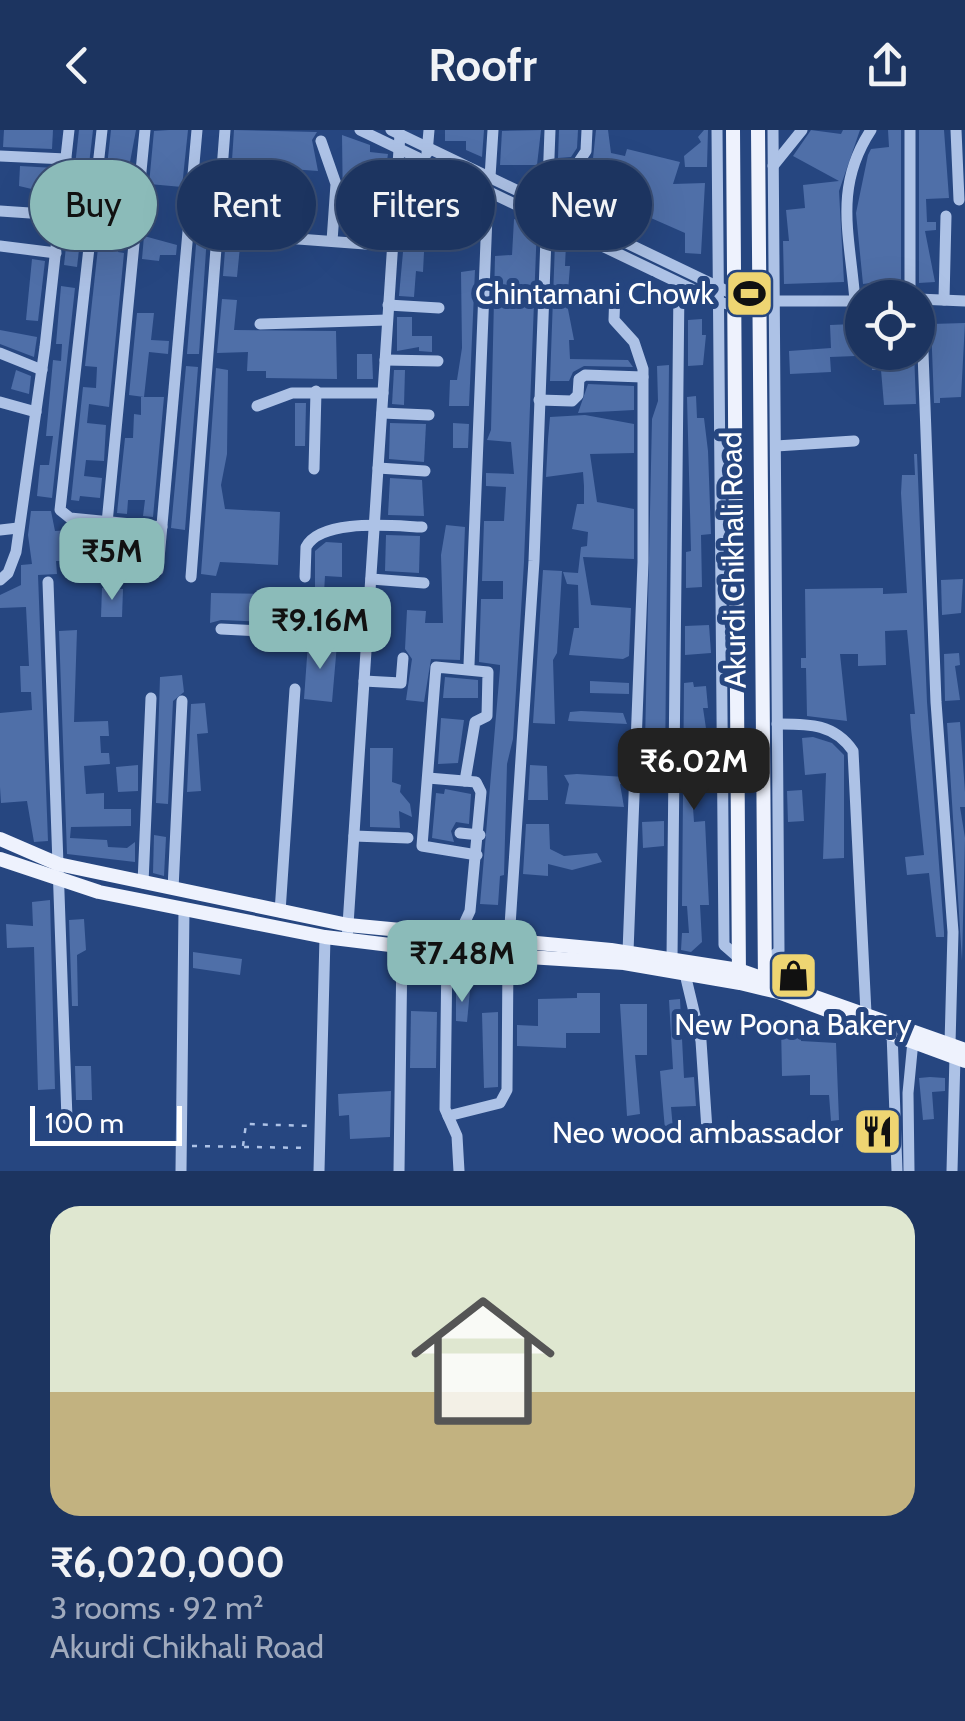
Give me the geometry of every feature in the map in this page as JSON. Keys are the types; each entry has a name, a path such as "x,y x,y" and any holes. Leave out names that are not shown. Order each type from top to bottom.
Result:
{"main road":[{"name":"Akurdi Chikhali Road","path":"733,130 729,301 739,970"},
{"name":"Akurdi Chikhali Road","path":"758,130 765,976"},
{"path":"0,839 58,864 280,912 402,947 672,959 739,970 866,1013 959,1053"},
{"path":"0,859 56,881 325,937 348,933 457,938 508,950"},
{"path":"626,958 685,974 739,970"},
{"path":"765,976 913,1041 959,1053"}],"street":[{"path":"0,156 66,160 69,130"},
{"path":"102,130 60,510 70,518 162,527"},
{"path":"107,523 145,130"},
{"path":"158,570 197,130"},
{"path":"192,577 225,130"},
{"path":"360,130 422,160"},
{"path":"426,160 429,130"},
{"path":"491,160 493,130"},
{"path":"548,160 550,130"},
{"path":"580,160 586,150 586,130"},
{"path":"717,130 718,287"},
{"path":"765,976 778,951 773,130"},
{"path":"773,166 802,130"},
{"path":"857,280 846,190 852,160 870,130"},
{"path":"910,130 915,280"},
{"path":"956,130 959,200"},
{"path":"395,132 398,160"},
{"path":"395,132 454,160"},
{"path":"321,141 336,184 332,242"},
{"path":"0,211 30,213"},
{"path":"944,300 946,216"},
{"path":"316,241 336,242"},
{"path":"0,246 56,253"},
{"path":"0,580 14,563 56,250"},
{"path":"348,933 392,250"},
{"path":"469,665 486,250"},
{"path":"448,1116 504,1098 508,950 534,562 545,250"},
{"path":"606,250 679,284 729,301 757,305 776,301 845,301"},
{"path":"639,250 718,287 729,301"},
{"path":"672,959 679,284"},
{"path":"615,290 614,320 634,342 643,376 643,562 626,958"},
{"path":"935,299 965,301"},
{"path":"388,305 439,308"},
{"path":"260,324 387,320"},
{"path":"0,352 42,370"},
{"path":"385,360 438,362"},
{"path":"920,370 959,1053 952,1171"},
{"path":"539,400 572,401 578,394 579,378 585,375 643,376"},
{"path":"256,406 278,396 316,391 383,393"},
{"path":"314,470 316,391"},
{"path":"0,402 36,412"},
{"path":"382,413 430,415"},
{"path":"776,446 854,442"},
{"path":"378,468 425,471"},
{"path":"304,577 306,546 313,536 375,525 422,527"},
{"path":"0,530 18,528"},
{"path":"371,579 424,584"},
{"path":"48,582 67,1119"},
{"path":"279,607 369,613"},
{"path":"221,629 368,636"},
{"path":"364,680 401,683 403,658"},
{"path":"465,781 475,722 487,716 489,676 484,670 436,669 422,846 477,855"},
{"path":"280,912 296,689"},
{"path":"143,883 151,698"},
{"path":"173,889 182,701"},
{"path":"778,724 814,724 834,730 853,751 866,1013"},
{"path":"428,778 476,782 480,792 480,834 470,912 457,938"},
{"path":"460,833 480,834"},
{"path":"354,836 408,838"},
{"path":"182,1171 184,909"},
{"path":"319,1171 325,937"},
{"path":"399,1171 402,947"},
{"path":"447,952 448,1116 457,1136 459,1171"},
{"path":"685,974 701,1041 708,1130"},
{"path":"892,1032 897,1171"},
{"path":"909,1171 908,1093 913,1041"}],"path":[{"path":"243,1147 246,1124 319,1126"},
{"path":"181,1146 319,1148"}],"building":[{"path":"4,130 53,130 52,149 3,147"},
{"path":"79,130 93,130 89,160 76,160"},
{"path":"111,130 136,130 130,160 108,160"},
{"path":"188,130 185,160 177,160 177,187 157,185 157,160 151,160 154,131"},
{"path":"234,130 317,132 312,140 316,160 232,160"},
{"path":"445,130 484,130 482,157 466,150 466,141 445,141"},
{"path":"541,130 538,160 500,165 502,131"},
{"path":"559,130 578,130 577,148 571,157 558,158"},
{"path":"596,130 608,130 611,153 625,156 627,149 680,162 673,184 705,183 701,254 685,253 685,233 652,218 652,160 593,160"},
{"path":"708,130 707,167 685,167 684,156 701,142 698,137"},
{"path":"811,130 841,134 843,130 860,130 839,191 844,282 784,284 783,241 789,241 786,210 805,208 803,185 839,181 793,156"},
{"path":"888,130 901,130 901,280 863,280 856,213 871,149 889,147"},
{"path":"919,130 944,130 949,198 926,199 927,222 936,222 936,230 925,231 935,280 919,280"},
{"path":"342,135 370,145 370,152 388,154 387,160 342,160"},
{"path":"20,166 30,167 30,189 19,186"},
{"path":"514,219 515,250 536,250 524,562 513,739 507,764 504,875 500,876 498,905 480,904 500,665 479,662 481,599 503,599 503,581 482,581 484,521 504,521 506,487 486,486 486,473 514,474 511,442 487,440 491,430 495,256 512,255"},
{"path":"157,240 177,245 176,255 160,255 159,261 142,259 143,250 157,250"},
{"path":"66,250 79,250 77,267 64,265"},
{"path":"98,250 118,250 124,253 109,407 89,404 87,423 106,425 104,461 86,460 84,476 102,478 100,498 80,496 79,501 71,500 83,387 96,388 97,367 85,366"},
{"path":"196,250 206,250 199,354 187,354"},
{"path":"225,250 240,250 237,277 223,276"},
{"path":"555,250 566,250 565,266 570,266 567,304 574,340 569,340 570,359 628,360 633,367 584,366 573,372 569,381 550,381"},
{"path":"403,252 424,252 423,272 416,271 414,297 399,296"},
{"path":"32,259 45,261 38,321 26,320"},
{"path":"475,270 469,406 449,406 450,380 457,380 462,348 461,272"},
{"path":"61,286 75,288 52,498 37,496 40,465 49,465 53,436 46,436 53,360 61,361 62,344 56,344"},
{"path":"222,299 237,300 234,330 336,331 337,379 266,378 266,371 247,371 248,352 217,353"},
{"path":"137,313 154,313 151,340 169,341 168,354 149,352 144,397 129,395"},
{"path":"397,317 412,317 412,336 432,336 432,352 419,351 419,347 397,351"},
{"path":"702,319 702,335 706,335 703,365 688,366 688,320"},
{"path":"965,323 961,397 940,398 940,403 934,403 935,324"},
{"path":"845,324 845,356 830,357 831,372 790,374 789,351 831,348 830,325"},
{"path":"0,330 37,337 34,357 0,344"},
{"path":"357,354 372,354 373,379 357,379"},
{"path":"669,365 665,771 656,772 657,788 644,790 652,419 658,401 657,366"},
{"path":"186,366 198,367 185,530 171,528"},
{"path":"216,368 228,370 227,454 221,485 225,509 280,512 278,565 220,562 216,576 201,574"},
{"path":"16,370 31,376 29,394 11,389"},
{"path":"394,370 405,370 404,405 392,404"},
{"path":"881,370 915,370 916,404 884,405"},
{"path":"588,384 634,386 634,410 578,413"},
{"path":"696,396 697,418 704,418 708,451 711,534 701,535 702,587 686,588 686,552 691,551 687,397"},
{"path":"141,397 164,397 153,517 143,516 145,500 128,500 127,514 117,513 125,438 133,438 134,414 141,415"},
{"path":"295,403 306,403 305,446 295,446"},
{"path":"585,415 634,424 634,453 590,454 597,502 634,509 634,559 583,557 591,605 631,608 629,656 623,659 569,655 574,628 579,628 578,585 567,584 563,572 578,573 581,547 587,546 588,532 572,529 577,504 584,504 583,472 546,477 548,439 550,417"},
{"path":"390,423 426,424 424,462 389,459"},
{"path":"453,423 469,424 468,448 453,448"},
{"path":"914,454 944,937 936,937 929,873 907,875 905,857 924,855 911,728 910,714 915,714 907,630 885,631 886,665 858,666 858,654 840,654 847,721 807,716 806,668 801,668 801,658 806,658 805,589 883,588 883,594 907,593 901,493 902,475 915,475"},
{"path":"390,478 422,480 424,516 388,515"},
{"path":"31,511 51,511 55,531 72,530 73,555 72,561 56,561 57,574 38,575 48,841 34,842 27,801 1,803 0,787 0,713 32,710 31,692 21,692 20,666 29,666 26,607 0,608 0,595 21,585 21,565 32,564 28,535"},
{"path":"446,525 465,527 460,660 431,659 424,702 406,700 412,659 405,649 407,610 426,611 425,623 443,623 441,555"},
{"path":"386,535 420,536 419,573 385,571"},
{"path":"326,542 342,543 342,577 325,576 324,593 315,593 315,551"},
{"path":"543,570 562,571 557,653 553,660 555,724 533,723"},
{"path":"963,579 961,613 942,615 941,580"},
{"path":"102,588 123,589 122,617 101,617"},
{"path":"211,593 272,594 271,622 210,623"},
{"path":"709,625 711,653 685,655 685,626"},
{"path":"77,630 74,722 108,721 109,736 100,736 101,753 109,753 110,764 84,766 86,794 104,793 104,809 131,809 131,826 71,827 70,838 107,840 108,847 127,848 135,842 135,862 67,854 59,631"},
{"path":"308,643 337,644 332,702 304,699"},
{"path":"959,653 960,665 955,666 960,700 945,701 944,654"},
{"path":"182,675 184,692 173,701 168,804 156,803 160,677"},
{"path":"445,677 478,680 478,698 443,698"},
{"path":"590,681 629,683 629,694 590,693"},
{"path":"693,682 694,687 706,686 708,708 703,708 711,762 706,763 708,792 692,793 694,822 705,821 709,905 700,905 702,942 691,952 681,950 682,933 689,933 687,906 682,906 684,683"},
{"path":"205,703 208,733 197,734 201,791 187,792 191,704"},
{"path":"570,712 623,713 627,724 568,721"},
{"path":"441,718 464,720 458,763 438,764"},
{"path":"960,722 965,792 965,807 960,807 965,838 962,961 947,723"},
{"path":"802,738 832,743 844,755 844,858 823,859 826,773 805,775"},
{"path":"370,748 393,748 392,782 401,785 400,792 410,804 412,817 399,811 400,828 370,827"},
{"path":"138,765 138,791 118,792 116,767"},
{"path":"530,765 547,766 548,800 528,800"},
{"path":"564,775 625,777 625,784 620,784 624,807 565,804 569,784"},
{"path":"445,789 471,794 469,824 456,822 451,831 454,842 432,838 436,793 444,794"},
{"path":"802,790 804,821 788,822 787,791"},
{"path":"664,821 664,846 643,848 642,822"},
{"path":"526,824 549,824 550,849 564,856 597,853 602,862 572,870 548,864 548,876 523,874"},
{"path":"154,835 166,837 164,876 153,873"},
{"path":"50,900 55,1089 38,1090 34,947 7,948 6,924 33,926 32,902"},
{"path":"84,919 86,950 77,955 78,1006 72,1006 69,920"},
{"path":"193,952 242,959 240,975 193,968"},
{"path":"456,989 470,990 467,1022 456,1021"},
{"path":"577,993 600,993 600,1033 566,1033 566,1048 517,1046 517,1025 538,1026 538,999 577,998"},
{"path":"680,999 684,1078 694,1077 696,1106 671,1107 673,1129 665,1130 660,1071 673,1069 669,1000"},
{"path":"620,1004 647,1004 647,1055 635,1055 640,1114 627,1116"},
{"path":"411,1011 437,1012 436,1068 410,1068"},
{"path":"498,1012 498,1087 484,1088 482,1013"},
{"path":"781,1025 801,1025 801,1041 836,1043 839,1120 831,1121 829,1095 810,1095 810,1075 782,1076"},
{"path":"75,1066 91,1066 92,1100 76,1100"},
{"path":"919,1078 945,1078 945,1091 932,1092 934,1119 923,1120"},
{"path":"391,1091 390,1137 350,1139 349,1115 339,1116 338,1094"}],"place":[{"name":"Chintamani Chowk","path":"749,293"},
{"name":"New Poona Bakery","path":"793,975"},
{"name":"Neo wood ambassador","path":"878,1132"}]}
